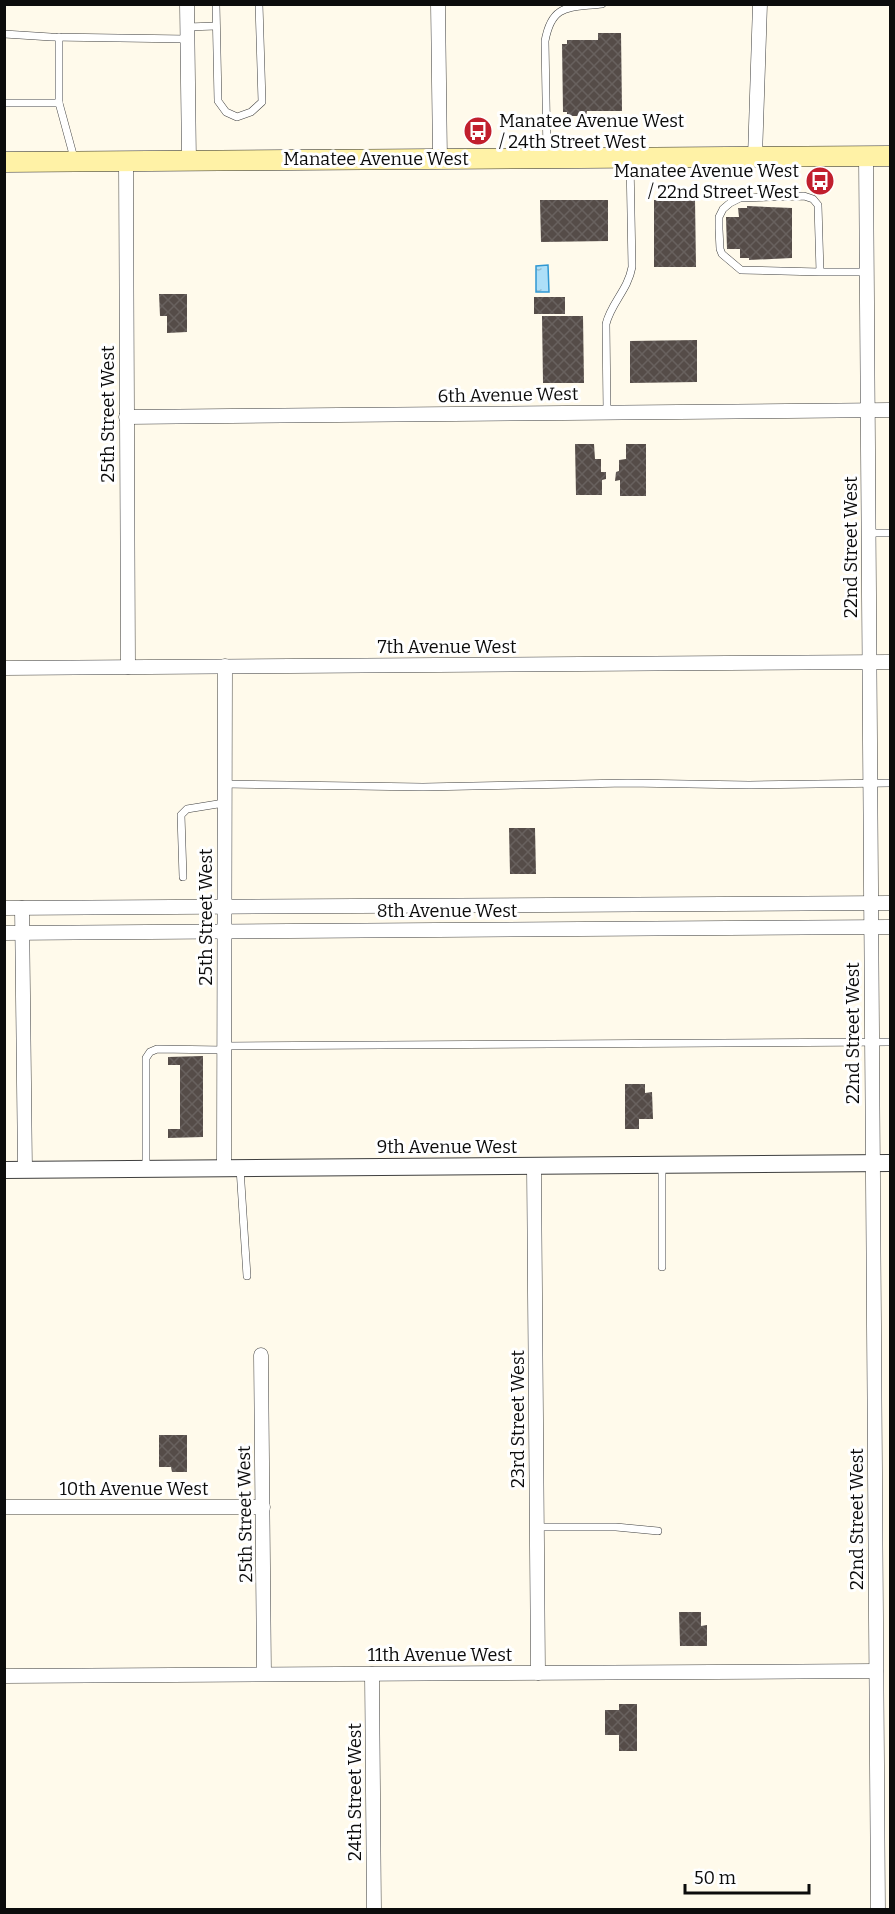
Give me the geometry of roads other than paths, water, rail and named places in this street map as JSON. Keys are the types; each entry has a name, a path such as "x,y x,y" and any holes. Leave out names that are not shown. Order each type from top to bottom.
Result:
{"main road":[{"name":"Manatee Avenue West","path":"4,162 891,156"}],"street":[{"path":"187,4 189,161"},
{"path":"438,4 440,159"},
{"path":"755,157 760,4"},
{"name":"22nd Street West","path":"866,156 878,1910"},
{"name":"25th Street West","path":"126,161 128,667"},
{"name":"6th Avenue West","path":"126,417 891,410"},
{"name":"7th Avenue West","path":"4,668 891,662"},
{"name":"25th Street West","path":"225,666 224,1048 232,1168"},
{"name":"8th Avenue West","path":"4,908 891,903"},
{"path":"22,908 25,1169"},
{"name":"8th Avenue West","path":"4,933 891,927"},
{"name":"9th Avenue West","path":"4,1170 891,1163"},
{"name":"23rd Street West","path":"534,1166 538,1673"},
{"name":"25th Street West","path":"261,1355 264,1674"},
{"name":"10th Avenue West","path":"4,1507 263,1507"},
{"name":"11th Avenue West","path":"4,1676 876,1671"},
{"name":"24th Street West","path":"372,1674 374,1910"}],"lane":[{"path":"216,4 218,101 226,112 237,117 251,112 261,102 259,4"},
{"path":"547,158 544,41 548,27 554,16 567,6 602,4"},
{"path":"4,33 58,37 187,33 216,26"},
{"path":"58,37 59,103 75,162"},
{"path":"4,103 59,103"},
{"path":"607,412 606,324 608,316 630,278 632,267 630,157"},
{"path":"820,272 818,205 813,199 804,196 740,198 723,209 719,217 718,229 720,249 722,254 741,270 820,272 867,272"},
{"path":"869,533 891,533"},
{"path":"225,784 423,787 628,783 749,785 891,783"},
{"path":"183,877 181,814 187,809 224,803"},
{"path":"146,1169 146,1058 150,1052 157,1049 891,1042"},
{"path":"662,1165 662,1267"},
{"path":"232,1168 247,1276"},
{"path":"537,1527 616,1527 658,1531"}],"water":[{"path":"548,265 549,292 536,292 536,266"}],"place":[{"name":"Manatee Avenue West / 24th Street West","path":"478,131"},
{"name":"Manatee Avenue West / 22nd Street West","path":"820,181"}]}
